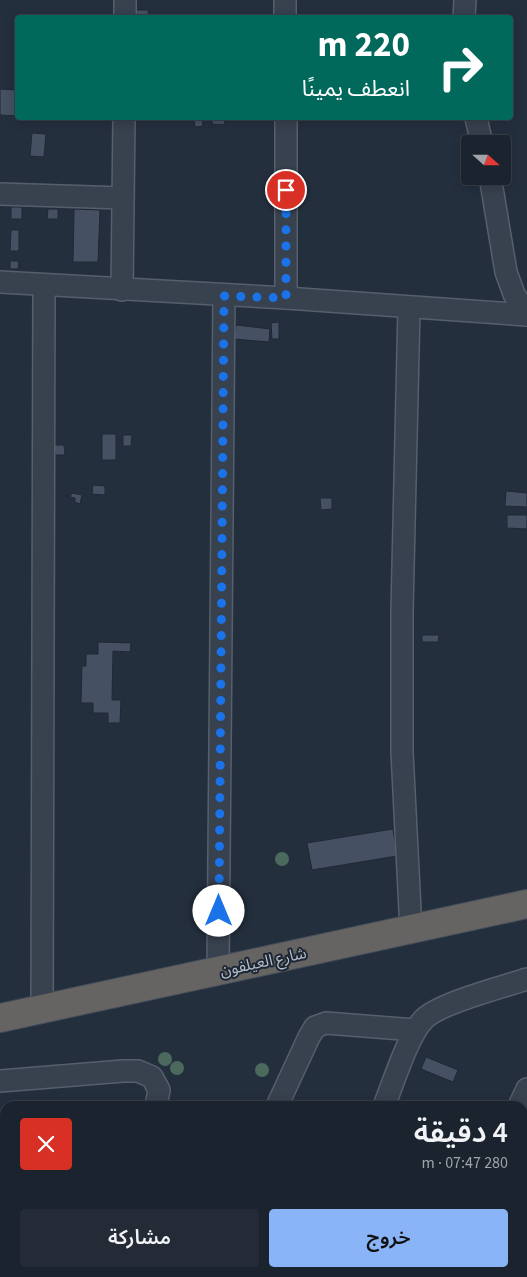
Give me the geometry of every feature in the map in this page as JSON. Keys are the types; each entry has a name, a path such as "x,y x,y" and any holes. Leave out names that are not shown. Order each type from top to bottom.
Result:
{"highway":[{"name":"شارع العيلفون","path":"0,1018 527,904"}],"street":[{"path":"125,0 125,15"},
{"path":"285,0 285,15"},
{"path":"464,15 465,0"},
{"path":"122,290 124,120"},
{"path":"286,120 286,298"},
{"path":"476,120 480,135"},
{"path":"492,185 506,272 514,294 526,315"},
{"path":"0,194 123,198"},
{"path":"0,282 286,298 526,315"},
{"path":"42,1010 44,285"},
{"path":"218,970 224,296"},
{"path":"409,308 402,611 402,733 412,930"},
{"path":"386,1101 415,1030 424,1019 437,1009 527,979"},
{"path":"279,1101 315,1027 326,1023 415,1030"},
{"path":"0,1081 138,1071 152,1077 159,1090 157,1101"},
{"path":"521,1101 527,1089"}],"building":[{"path":"135,10 148,10 149,15 135,15"},
{"path":"0,89 15,90 15,116 0,115"},
{"path":"194,120 202,120 203,126 195,127"},
{"path":"212,120 225,120 224,125 212,124"},
{"path":"32,133 46,134 44,157 30,156"},
{"path":"11,207 22,207 22,219 11,219"},
{"path":"48,209 58,209 58,219 47,219"},
{"path":"74,209 100,210 98,262 73,262"},
{"path":"11,230 19,230 19,251 10,251"},
{"path":"10,261 19,261 18,269 10,269"},
{"path":"279,322 279,339 272,339 271,323"},
{"path":"236,325 270,329 269,342 234,339"},
{"path":"102,434 116,434 116,460 102,460"},
{"path":"123,435 132,435 131,446 123,446"},
{"path":"54,445 64,445 65,455 55,455"},
{"path":"93,485 105,486 105,495 92,494"},
{"path":"506,491 527,493 527,507 505,506"},
{"path":"72,493 82,495 80,504 75,502 75,498 70,497"},
{"path":"320,498 332,498 332,509 321,510"},
{"path":"507,515 527,515 527,529 507,528"},
{"path":"422,635 439,635 438,642 422,642"},
{"path":"98,642 131,643 130,652 113,651 112,700 121,700 120,723 108,723 108,713 93,713 93,703 81,703 82,666 86,666 86,654 98,654"},
{"path":"393,829 397,856 312,870 307,843"},
{"path":"426,1057 458,1070 453,1082 421,1069"}],"route":[{"path":"219,911 224,296 286,298 286,190"}]}
